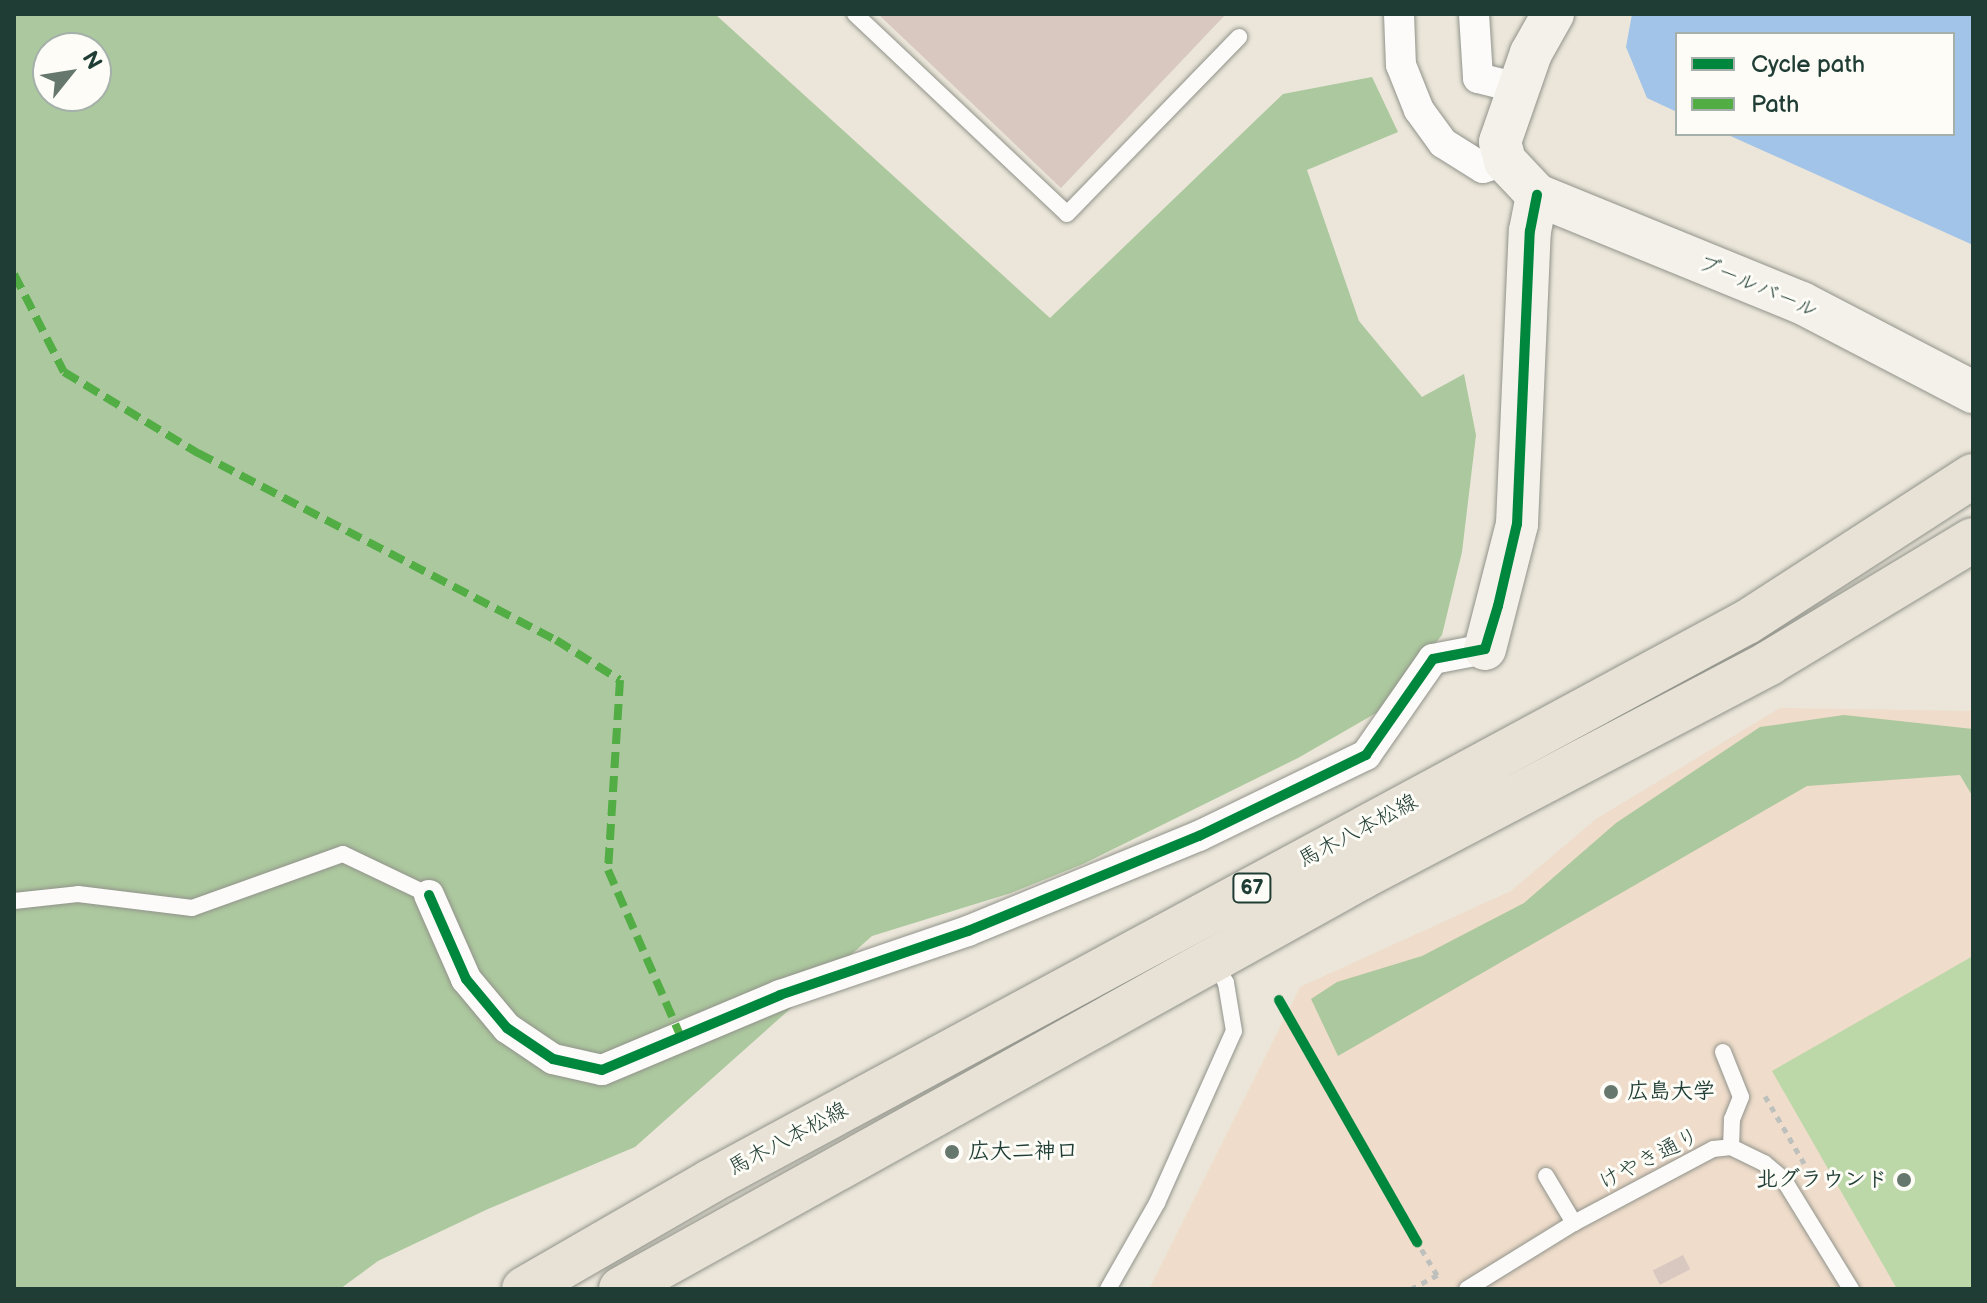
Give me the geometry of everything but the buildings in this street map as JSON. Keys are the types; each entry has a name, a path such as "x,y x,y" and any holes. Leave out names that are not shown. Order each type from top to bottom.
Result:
{"main road":[{"name":"馬木八本松線","path":"524,1289 709,1182 1747,622 1973,476"},
{"name":"馬木八本松線","path":"621,1289 1362,877 1769,663 1973,540"}],"street":[{"path":"1399,14 1401,65 1419,110 1443,143 1483,168 1505,161"},
{"path":"1474,14 1478,78 1518,88"},
{"path":"429,895 466,979 507,1028 553,1059 602,1070 682,1039 780,995 968,931 1199,836 1366,755 1433,659 1485,649 1517,524 1530,231 1537,195 1505,161 1500,142 1511,119 1531,53 1553,14"},
{"name":"ブールバール","path":"1537,195 1802,303 1973,392"}],"lane":[{"path":"855,14 1067,214 1239,37"},
{"path":"14,901 78,894 192,908 343,854 429,895"},
{"path":"1108,1289 1157,1203 1234,1031 1226,983 1213,960"},
{"path":"1723,1052 1741,1097 1732,1119 1731,1147"},
{"name":"けやき通り","path":"1467,1289 1574,1223 1713,1149 1731,1147 1764,1163 1784,1180 1851,1289"},
{"path":"1546,1176 1574,1223"}],"path":[{"path":"1410,1228 1437,1275 1411,1289"}],"shaded area":[{"name":"広島大学","path":"1780,708 1973,711 1973,1289 1149,1289 1300,987 1511,891 1596,819"}],"green space":[{"path":"14,14 715,14 1050,318 1283,94 1372,77 1398,132 1307,170 1359,321 1422,397 1464,374 1476,435 1462,552 1442,635 1383,709 1298,758 1083,864 1011,893 872,936 635,1147 488,1209 378,1261 340,1289 14,1289"},
{"path":"1844,715 1973,729 1973,797 1960,775 1807,786 1338,1056 1311,999 1337,982 1422,956 1524,903 1616,823 1760,727"},
{"name":"北グラウンド","path":"1973,956 1973,1289 1897,1289 1772,1071"}],"water":[{"path":"1632,14 1973,14 1973,245 1730,136 1955,136 1955,32 1675,32 1675,111 1647,98 1626,47"}],"marked path":[{"path":"14,274 64,372 198,453 556,640 620,680 608,870 682,1039"}],"cycle path":[{"path":"429,895 466,979 507,1028 553,1059 602,1070 780,995 968,931 1199,836 1366,755 1433,659 1485,649 1517,524 1530,231 1537,195"},
{"path":"1279,1000 1417,1242"}],"place":[{"name":"広島大学","path":"1611,1092"},
{"name":"広大二神口","path":"952,1152"},
{"name":"北グラウンド","path":"1904,1180"}]}
